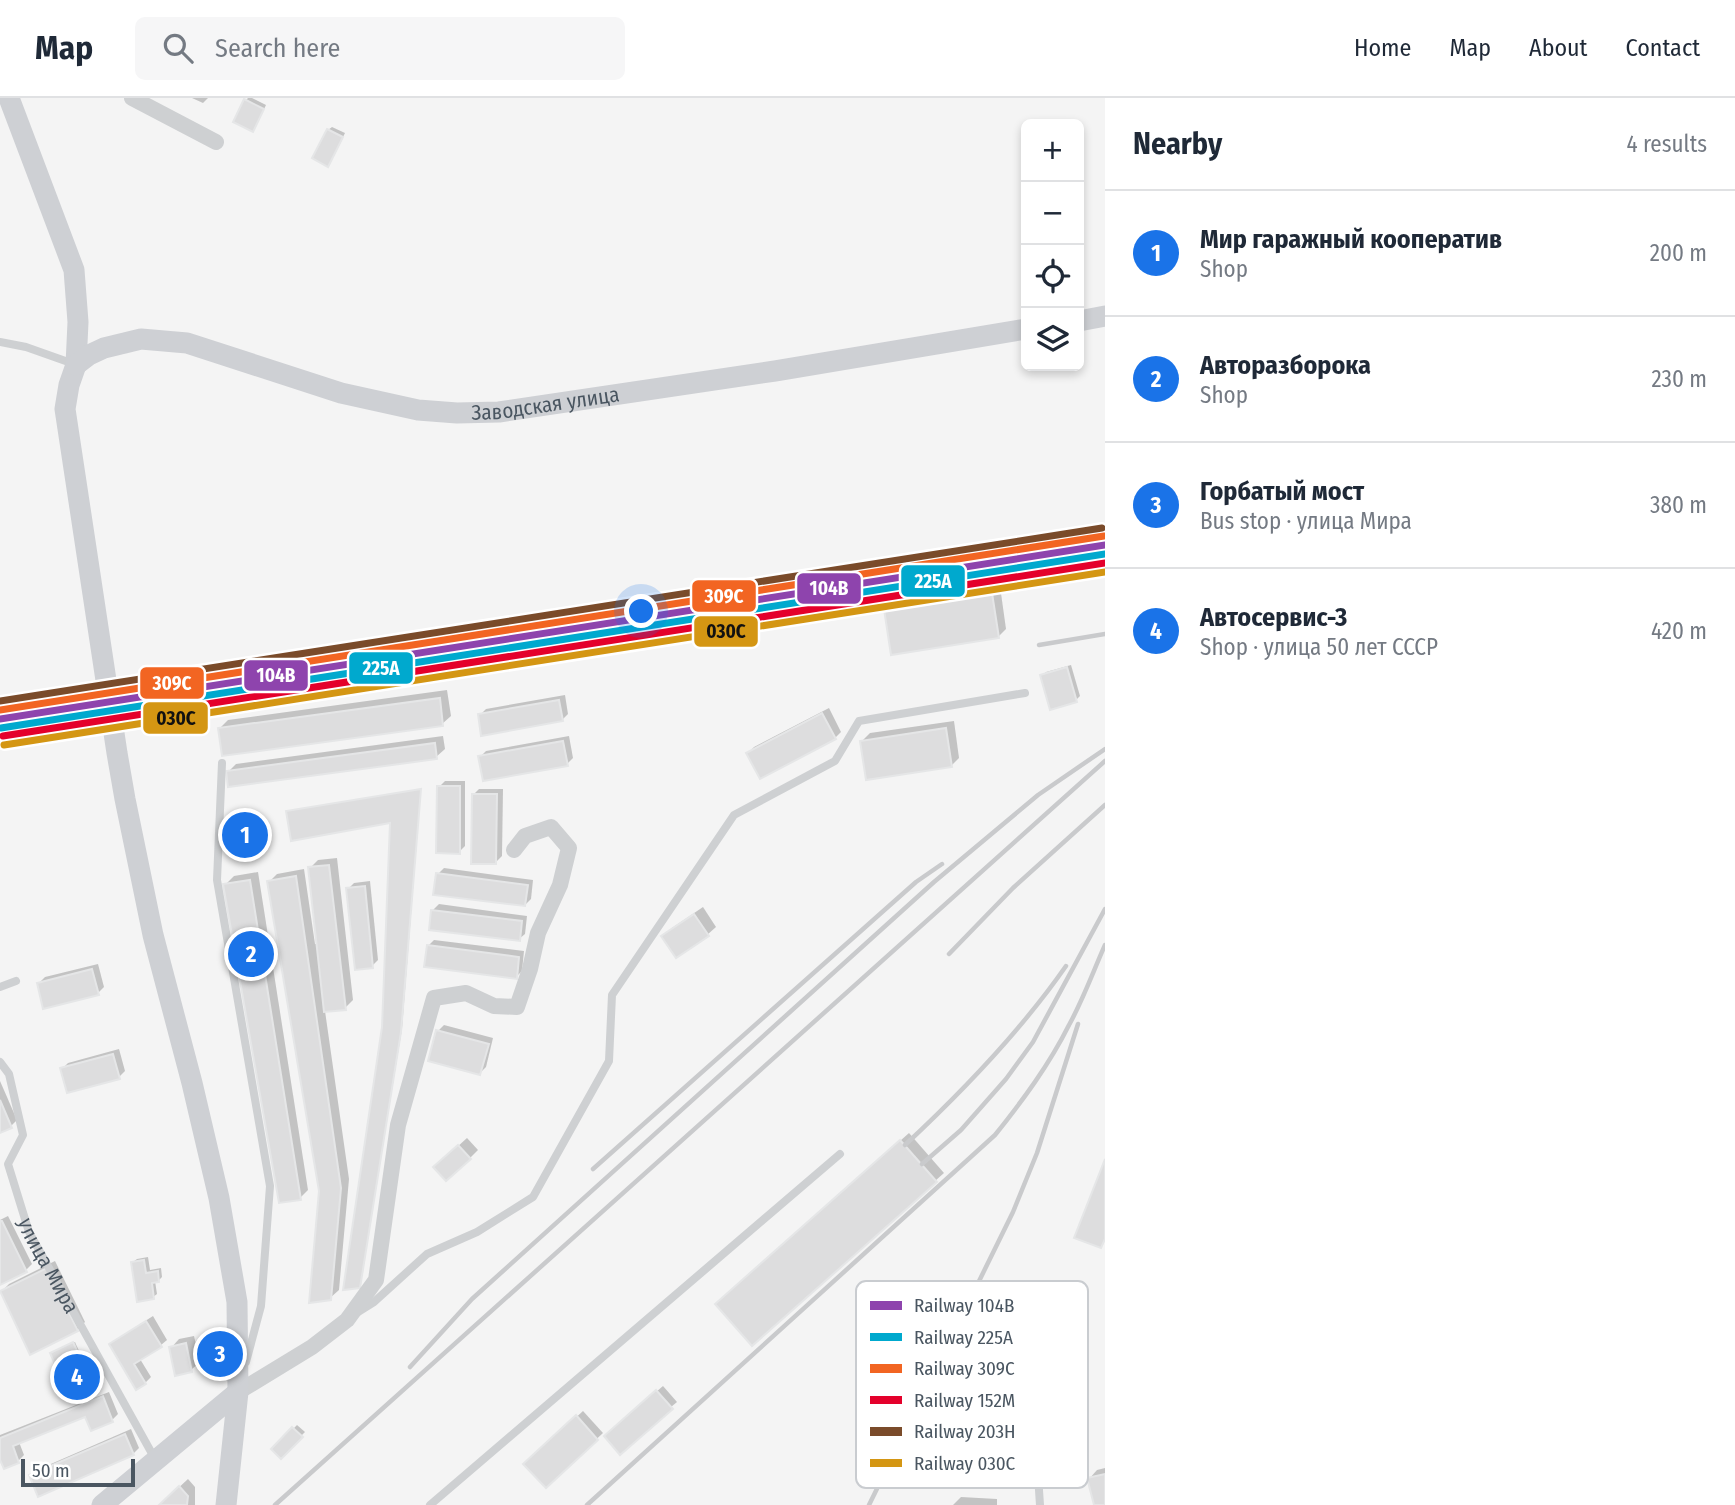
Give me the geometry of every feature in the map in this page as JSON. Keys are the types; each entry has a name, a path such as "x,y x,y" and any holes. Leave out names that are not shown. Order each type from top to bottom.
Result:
{"main road":[{"path":"9,98 74,270 78,322 76,365 65,409 117,752 153,934 219,1198 237,1302 238,1392 226,1505"},
{"path":"1084,320 1105,316"},
{"name":"Заводская улица","path":"76,365 104,348 141,340 187,343 341,393 418,410 499,412 1021,330"},
{"path":"102,1504 238,1392"}],"street":[{"path":"132,98 216,142"},
{"path":"238,1392 312,1347 347,1320 376,1280 398,1125 434,998 466,993 494,1006 517,1007 530,969 538,933 560,885 569,848 551,827 526,836 514,850"}],"lane":[{"path":"0,342 26,347 76,365"},
{"path":"347,1320 374,1302 427,1254 477,1232 533,1197 609,1061 612,995 734,815 835,761 859,721 1025,692"},
{"path":"222,763 217,880 270,1186 261,1306 238,1392"},
{"path":"0,987 16,981"},
{"name":"улица Мира","path":"0,1062 9,1074 23,1135 8,1164 29,1232 155,1459"},
{"path":"430,1505 839,1154"}],"building":[{"path":"244,99 264,109 253,132 233,122"},
{"path":"327,129 343,137 328,167 312,158"},
{"path":"992,593 999,638 891,655 884,609"},
{"path":"1067,667 1077,702 1050,710 1040,675"},
{"path":"440,698 443,726 222,756 218,728"},
{"path":"559,700 563,721 481,736 478,714"},
{"path":"822,713 836,739 760,779 746,753"},
{"path":"946,728 952,767 866,780 860,741"},
{"path":"563,741 568,766 483,781 478,756"},
{"path":"435,743 437,759 228,787 226,771"},
{"path":"437,786 460,786 460,854 436,853"},
{"path":"421,789 401,1032 360,1288 343,1290 382,1027 390,823 291,841 286,811"},
{"path":"472,794 497,794 496,864 471,864"},
{"path":"258,821 261,846 226,850 223,825"},
{"path":"329,865 346,1010 324,1012 308,867"},
{"path":"436,873 528,885 525,906 433,895"},
{"path":"296,876 341,1188 331,1300 309,1303 319,1191 267,881"},
{"path":"250,880 301,1200 279,1203 223,884"},
{"path":"365,886 373,968 355,970 346,888"},
{"path":"431,910 522,921 520,941 429,930"},
{"path":"694,914 709,936 676,958 661,936"},
{"path":"427,945 519,957 517,979 424,967"},
{"path":"92,969 99,995 43,1009 37,983"},
{"path":"436,1030 489,1044 480,1075 428,1061"},
{"path":"113,1054 120,1079 67,1093 60,1068"},
{"path":"0,1100 12,1128 0,1133"},
{"path":"900,1140 937,1182 752,1346 715,1304"},
{"path":"458,1145 471,1159 446,1181 433,1167"},
{"path":"1105,1159 1105,1239 1101,1248 1074,1238"},
{"path":"0,1221 27,1272 0,1285"},
{"path":"144,1260 146,1273 158,1271 159,1282 152,1283 154,1299 137,1302 131,1262"},
{"path":"47,1268 78,1331 30,1355 0,1291"},
{"path":"146,1321 162,1347 134,1364 146,1384 136,1390 109,1344"},
{"path":"73,1342 91,1381 67,1392 50,1353"},
{"path":"186,1343 192,1372 175,1376 169,1347"},
{"path":"656,1390 673,1409 620,1455 604,1436"},
{"path":"103,1396 113,1422 91,1431 85,1417 13,1446 19,1463 4,1469 0,1460 0,1438"},
{"path":"576,1415 598,1440 546,1488 523,1464"},
{"path":"292,1427 303,1437 281,1459 271,1449"},
{"path":"125,1434 134,1455 38,1497 29,1475"},
{"path":"1105,1474 1105,1505 1094,1505 1088,1478"},
{"path":"179,1486 188,1496 187,1505 159,1505"}],"railway":[{"path":"1039,645 1105,634"},
{"path":"410,1367 472,1299 934,882 1038,795 1105,749"},
{"path":"275,1505 1105,761"},
{"path":"949,954 1013,888 1105,805"},
{"path":"593,1169 916,882 942,864"},
{"path":"922,1164 961,1130 1006,1079 1033,1042 1105,909"},
{"path":"587,1505 995,1135 1053,1054 1079,1006 1105,945"},
{"path":"905,1145 990,1060 1030,1014 1066,966"},
{"path":"979,1281 1013,1212 1037,1153 1078,1024"},
{"path":"869,1505 877,1488"}],"rail line":[{"name":"203Н","path":"0,701 1102,528"},
{"name":"309С","path":"0,710 1104,536"},
{"name":"104В","path":"0,719 1105,545"},
{"name":"225А","path":"1,728 1105,554"},
{"name":"152М","path":"3,736 1105,563"},
{"name":"030C","path":"4,745 1105,572"}],"place":[{"name":"Мир гаражный кооператив","path":"245,835"},
{"name":"Авторазборока","path":"251,954"},
{"name":"Горбатый мост","path":"220,1354"},
{"name":"Автосервис-3","path":"77,1377"}]}
